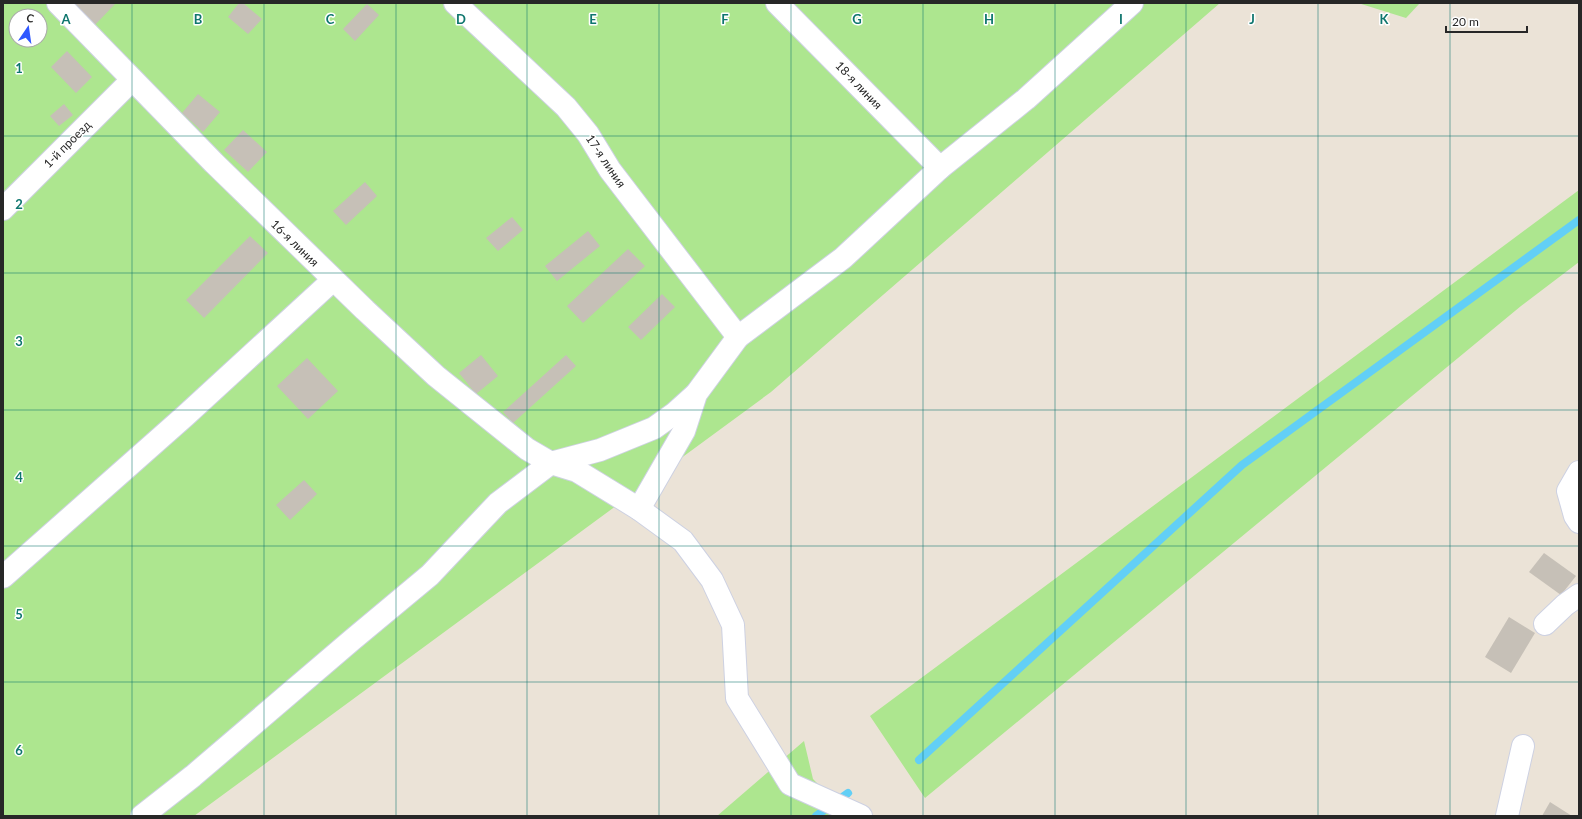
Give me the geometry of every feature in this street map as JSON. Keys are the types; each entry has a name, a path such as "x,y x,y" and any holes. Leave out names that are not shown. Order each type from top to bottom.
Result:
{"street":[{"name":"16-я линия","path":"58,3 214,164 333,280 436,376 526,449 550,463 577,471 639,509 683,541 712,580 733,625 737,698 790,784 861,816"},
{"name":"17-я линия","path":"455,3 566,107 588,134 610,170 738,337"},
{"name":"18-я линия","path":"777,3 940,168"},
{"path":"142,816 194,776 346,644 430,575 498,503 550,463 600,450 654,428 676,413 696,394 738,337 843,258 940,168 1026,99 1132,3"},
{"name":"1-й проезд","path":"3,209 132,80"},
{"path":"3,576 185,416 333,280"},
{"path":"639,509 684,431 696,394"},
{"path":"1579,472 1568,491 1575,516 1579,522"},
{"path":"1545,624 1565,605 1579,595"},
{"path":"1507,816 1523,746"}],"green space":[{"path":"3,3 1220,3 771,392 194,816 3,816"},
{"path":"1358,3 1420,3 1406,18"},
{"path":"1579,190 1579,262 1521,306 925,798 870,716"},
{"path":"804,741 813,779 849,816 717,816"}],"building":[{"path":"76,3 116,3 92,28 71,8"},
{"path":"239,3 243,3 262,19 248,34 228,17"},
{"path":"367,4 379,15 355,41 343,29"},
{"path":"67,51 92,77 76,93 51,67"},
{"path":"198,94 220,112 203,132 182,113"},
{"path":"64,104 73,115 59,126 50,116"},
{"path":"243,130 267,152 248,172 224,150"},
{"path":"365,182 377,196 346,225 333,211"},
{"path":"512,217 523,230 498,251 486,238"},
{"path":"588,231 600,246 557,281 545,266"},
{"path":"250,236 268,253 204,318 186,300"},
{"path":"628,249 645,266 583,323 567,306"},
{"path":"662,294 675,307 641,340 628,327"},
{"path":"481,355 498,376 476,394 459,373"},
{"path":"566,355 576,366 513,423 503,412"},
{"path":"307,358 338,391 308,419 277,386"},
{"path":"304,480 317,494 290,520 276,505"},
{"path":"1544,553 1576,576 1561,595 1529,572"},
{"path":"1509,617 1535,633 1511,673 1485,657"},
{"path":"1550,802 1572,816 1542,816"}],"waterway":[{"path":"919,760 1242,465 1579,220"},
{"path":"816,816 848,793"}]}
